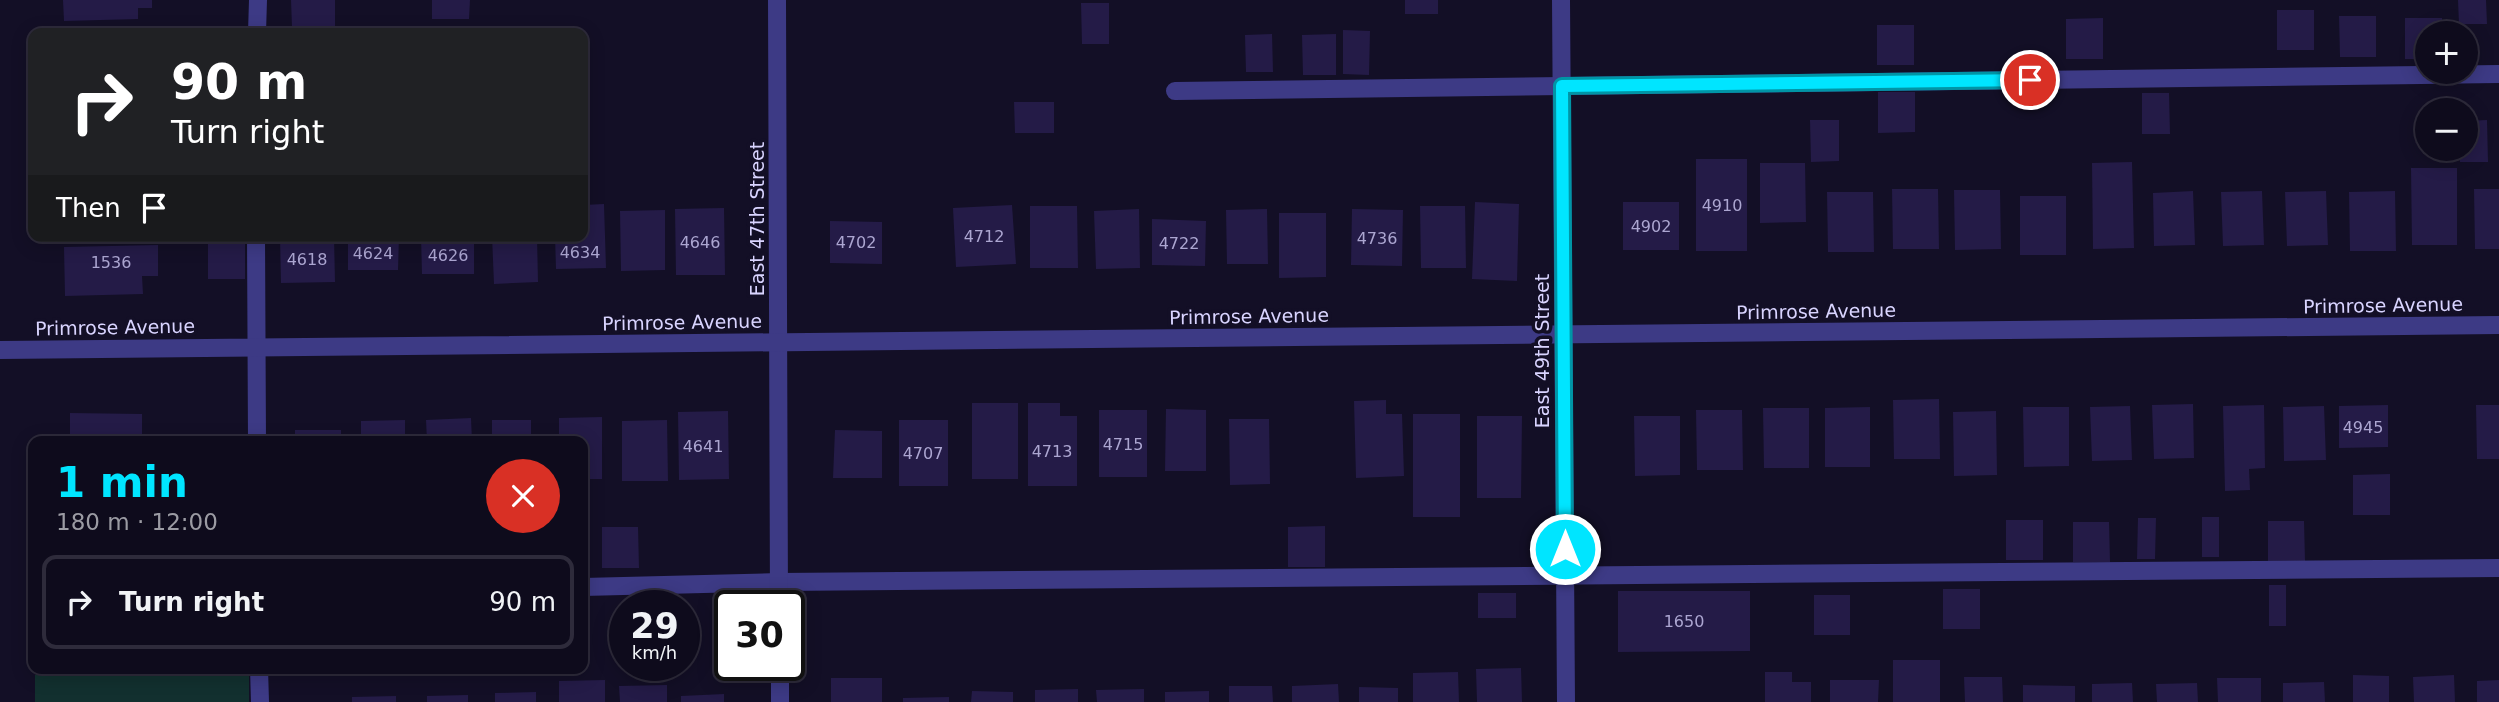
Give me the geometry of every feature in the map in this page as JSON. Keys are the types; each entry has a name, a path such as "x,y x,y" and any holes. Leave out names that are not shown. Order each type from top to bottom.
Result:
{"street":[{"path":"257,28 258,0"},
{"name":"East 47th Street","path":"777,0 779,590"},
{"name":"East 49th Street","path":"1561,0 1566,702"},
{"path":"1175,91 2499,74"},
{"path":"256,242 257,436"},
{"name":"Primrose Avenue","path":"0,349 2499,325"},
{"path":"588,587 779,582 2499,568"},
{"path":"259,674 260,702"},
{"path":"780,681 780,702"}],"green space":[{"path":"249,674 249,702 35,702 35,675"}],"building":[{"path":"63,0 152,0 152,8 138,8 138,19 64,21"},
{"path":"291,0 335,0 335,26 292,27"},
{"path":"432,0 470,0 469,19 432,19"},
{"path":"1405,0 1438,0 1438,14 1405,14"},
{"path":"2458,0 2486,0 2487,24 2459,21"},
{"path":"1081,3 1109,3 1109,44 1082,44"},
{"path":"2277,10 2314,10 2314,50 2277,50"},
{"path":"2339,16 2376,16 2376,57 2340,57"},
{"path":"2103,18 2103,59 2066,59 2066,19"},
{"path":"2405,18 2442,18 2442,21 2415,21 2415,59 2405,59"},
{"path":"1877,25 1914,25 1914,65 1877,65"},
{"path":"1343,30 1370,31 1369,75 1343,74"},
{"path":"1272,34 1273,72 1246,72 1245,35"},
{"path":"1336,34 1336,75 1303,75 1302,35"},
{"path":"1878,92 1915,92 1915,132 1878,133"},
{"path":"2142,93 2169,93 2170,134 2142,134"},
{"path":"1014,102 1054,102 1054,133 1015,133"},
{"path":"1810,120 1839,120 1839,161 1811,162"},
{"path":"2478,120 2487,120 2488,162 2460,162 2478,161"},
{"path":"1696,159 1747,159 1747,251 1696,251"},
{"path":"2132,162 2134,248 2093,249 2092,163"},
{"path":"1760,163 1805,163 1806,222 1760,223"},
{"path":"2411,168 2457,168 2457,245 2412,245"},
{"path":"1892,189 1938,189 1939,249 1893,249"},
{"path":"2474,189 2499,189 2499,249 2475,249"},
{"path":"1954,190 2000,190 2001,249 1955,250"},
{"path":"2193,191 2195,245 2154,246 2153,193"},
{"path":"2262,191 2264,245 2223,246 2221,192"},
{"path":"2326,191 2328,245 2287,246 2285,192"},
{"path":"2395,191 2396,251 2350,251 2349,192"},
{"path":"1827,192 1873,192 1874,252 1828,252"},
{"path":"2020,196 2066,196 2066,255 2020,255"},
{"path":"1475,202 1519,204 1517,281 1472,279"},
{"path":"1623,202 1679,202 1679,250 1623,250"},
{"path":"604,204 606,268 556,269 555,242 588,242 588,205"},
{"path":"1012,205 1016,264 956,267 953,208"},
{"path":"1030,206 1077,206 1078,268 1030,268"},
{"path":"1420,206 1465,206 1466,268 1421,268"},
{"path":"724,208 725,275 676,275 675,209"},
{"path":"1139,209 1140,268 1096,269 1094,211"},
{"path":"1267,209 1268,264 1227,264 1226,210"},
{"path":"1352,209 1403,210 1402,266 1351,265"},
{"path":"665,210 665,270 621,271 620,211"},
{"path":"1279,213 1326,213 1326,277 1279,278"},
{"path":"1152,219 1206,221 1205,266 1152,265"},
{"path":"830,221 882,222 882,264 830,263"},
{"path":"208,242 245,242 245,279 208,279"},
{"path":"280,242 334,242 335,282 281,283"},
{"path":"348,242 399,242 398,270 348,270"},
{"path":"421,242 474,242 474,274 422,274"},
{"path":"492,242 537,242 538,282 494,284"},
{"path":"158,245 158,276 142,276 143,294 65,296 64,247"},
{"path":"1939,399 1940,459 1894,459 1893,400"},
{"path":"1386,400 1386,414 1402,414 1404,476 1356,478 1354,401"},
{"path":"972,403 1018,403 1018,479 972,479"},
{"path":"1028,403 1060,403 1060,416 1077,416 1077,486 1028,486"},
{"path":"2193,404 2194,458 2154,459 2152,405"},
{"path":"2264,405 2265,468 2249,469 2250,490 2225,491 2223,406"},
{"path":"2388,405 2388,447 2339,448 2339,406"},
{"path":"2476,405 2499,405 2499,459 2477,459"},
{"path":"2130,406 2132,460 2092,461 2090,407"},
{"path":"2324,406 2326,460 2284,461 2283,407"},
{"path":"1870,407 1870,467 1825,467 1825,408"},
{"path":"2023,407 2069,407 2069,466 2024,467"},
{"path":"1763,408 1809,408 1809,468 1764,468"},
{"path":"1166,409 1206,410 1206,471 1165,471"},
{"path":"1099,410 1147,410 1147,477 1099,477"},
{"path":"1696,410 1742,410 1743,470 1697,470"},
{"path":"728,411 729,479 679,480 678,412"},
{"path":"1996,411 1997,475 1954,476 1953,412"},
{"path":"70,413 142,414 142,436 70,436"},
{"path":"1413,414 1460,414 1460,517 1413,517"},
{"path":"1477,416 1522,416 1521,498 1477,498"},
{"path":"1634,416 1680,416 1680,475 1635,476"},
{"path":"602,417 602,479 588,479 588,436 559,436 559,418"},
{"path":"471,418 472,436 427,436 426,420"},
{"path":"1229,419 1269,419 1270,484 1230,485"},
{"path":"405,420 405,436 361,436 361,421"},
{"path":"492,420 531,420 531,436 492,436"},
{"path":"667,420 668,481 622,481 622,421"},
{"path":"899,420 948,420 948,486 899,486"},
{"path":"295,430 341,430 341,436 295,436"},
{"path":"835,430 882,431 882,478 833,478"},
{"path":"2390,474 2390,515 2353,515 2353,475"},
{"path":"2202,517 2219,517 2219,557 2202,557"},
{"path":"2138,518 2156,518 2155,559 2137,559"},
{"path":"2006,520 2043,520 2043,560 2006,560"},
{"path":"2268,521 2304,521 2305,561 2268,561"},
{"path":"2073,522 2109,522 2110,562 2073,562"},
{"path":"1325,526 1325,567 1288,567 1288,527"},
{"path":"602,527 638,527 639,568 602,568"},
{"path":"2269,585 2286,585 2286,626 2269,626"},
{"path":"1943,589 1980,589 1980,629 1943,629"},
{"path":"1618,591 1750,591 1750,651 1618,652"},
{"path":"1478,593 1516,593 1516,618 1478,618"},
{"path":"1814,595 1850,595 1850,635 1814,635"},
{"path":"1893,660 1940,660 1940,702 1893,702"},
{"path":"1521,668 1522,702 1477,702 1476,669"},
{"path":"1458,672 1459,702 1413,702 1413,673"},
{"path":"1765,672 1792,672 1792,682 1811,682 1811,702 1765,702"},
{"path":"2353,675 2389,676 2389,702 2353,702"},
{"path":"2454,675 2455,702 2414,702 2413,677"},
{"path":"1964,677 2002,677 2003,702 1965,702"},
{"path":"831,678 882,678 882,702 831,702"},
{"path":"2217,678 2261,678 2261,702 2218,702"},
{"path":"605,680 605,702 559,702 559,681"},
{"path":"1830,680 1879,680 1878,702 1830,702"},
{"path":"2499,680 2499,702 2477,702 2477,681"},
{"path":"2324,682 2325,702 2283,702 2283,683"},
{"path":"2132,683 2133,702 2092,702 2092,684"},
{"path":"2197,683 2198,702 2157,702 2156,684"},
{"path":"1338,684 1339,702 1292,702 1292,686"},
{"path":"667,685 667,702 620,702 619,686"},
{"path":"2023,685 2075,686 2075,702 2023,702"},
{"path":"1229,686 1272,686 1273,702 1229,702"},
{"path":"1359,687 1398,688 1398,702 1359,702"},
{"path":"1078,689 1078,702 1035,702 1035,690"},
{"path":"1144,689 1144,702 1097,702 1096,690"},
{"path":"972,691 1013,692 1013,702 971,702"},
{"path":"1209,691 1209,702 1165,702 1165,692"},
{"path":"536,692 536,702 495,702 495,693"},
{"path":"724,694 724,702 681,702 681,696"},
{"path":"468,695 468,702 427,702 427,696"},
{"path":"396,696 396,702 352,702 352,697"},
{"path":"949,697 949,702 903,702 903,698"}],"route":[{"path":"1565,549 1562,86 2030,80"}]}
